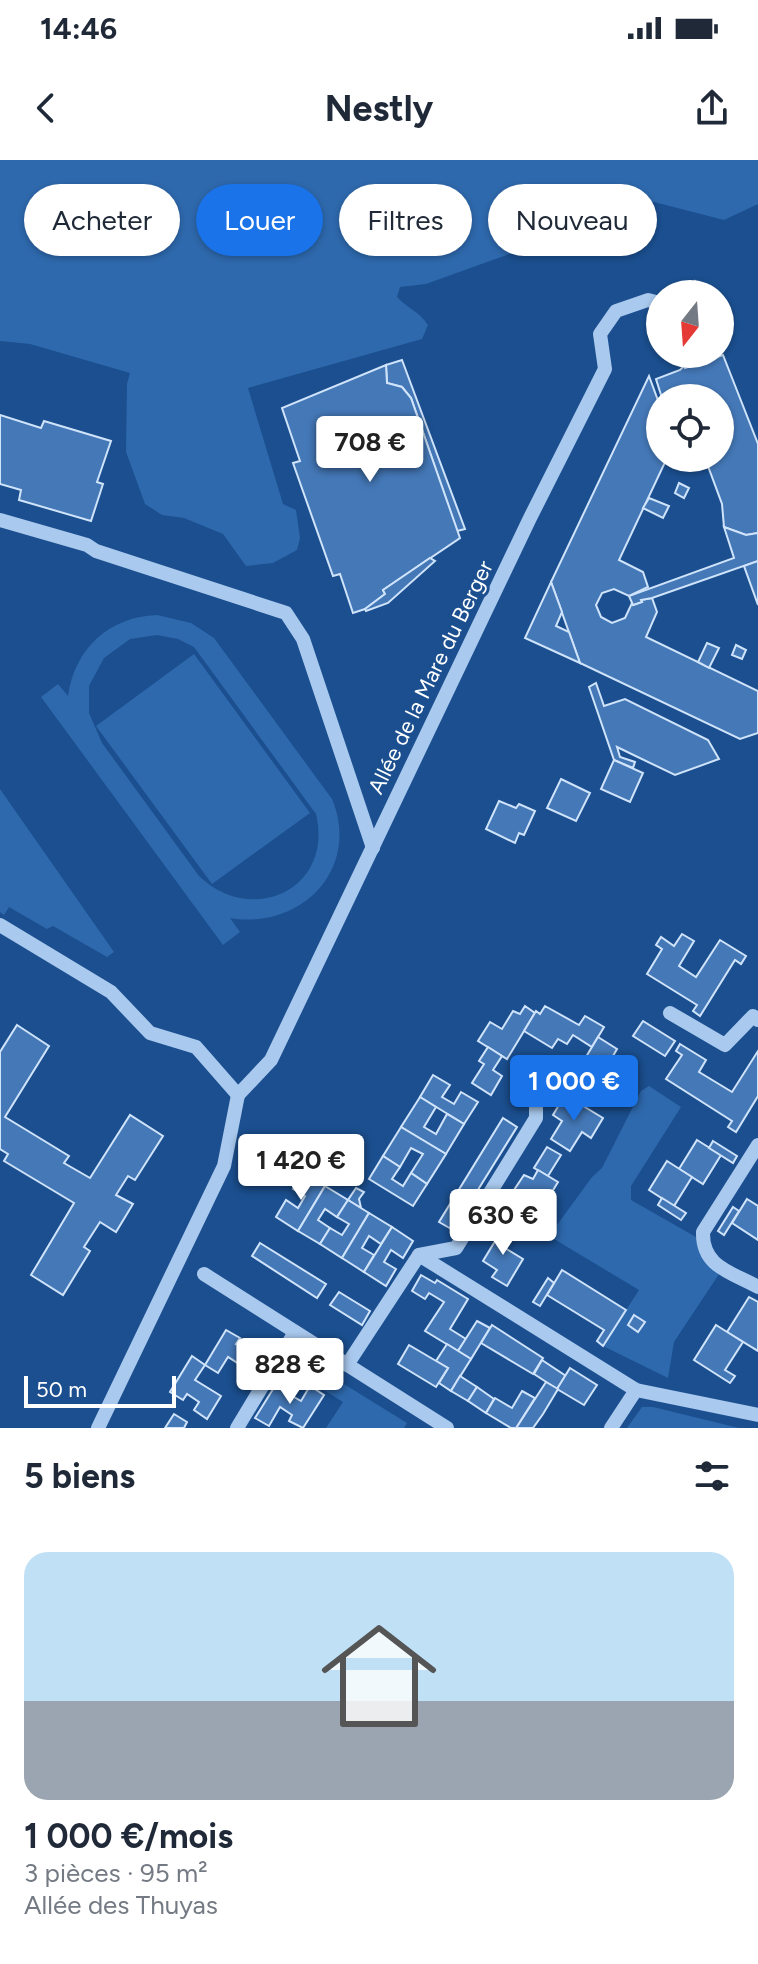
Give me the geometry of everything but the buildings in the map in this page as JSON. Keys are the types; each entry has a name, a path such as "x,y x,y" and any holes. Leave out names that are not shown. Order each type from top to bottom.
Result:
{"street":[{"name":"Allée de la Mare du Berger","path":"238,1095 271,1060 575,415 605,369 600,334 616,311 646,301"},
{"path":"0,520 87,545 96,551 286,613 303,639 373,848"},
{"path":"0,925 111,992 150,1033 196,1047 238,1095 224,1166 98,1428"},
{"path":"670,1013 725,1045 753,1016 758,1020"},
{"path":"347,1365 419,1255 456,1248 536,1118 536,1079"},
{"path":"758,1145 703,1232 703,1246 713,1262 758,1287"},
{"path":"419,1255 636,1390 758,1415"},
{"path":"204,1274 447,1428"},
{"path":"237,1428 295,1332"},
{"path":"611,1428 636,1390"}],"shaded area":[{"path":"0,160 758,160 758,204 724,220 657,203 657,184 488,184 488,256 504,256 426,284 400,287 397,297 428,325 422,339 248,388 283,504 296,510 300,538 297,550 273,563 246,566 223,534 184,518 162,515 145,504 126,452 127,384 130,373 30,344 0,341"},
{"path":"157,615 191,623 214,638 332,799 339,825 338,849 331,871 318,889 301,904 280,914 256,919 230,918 240,932 223,945 41,697 58,684 68,696 78,663 97,638 124,622","holes":["157,635 178,639 194,647 316,814 318,840 313,862 301,880 284,892 264,899 242,898 220,891 199,876 102,743 89,713 89,686 104,658 130,639"]},
{"path":"194,654 310,813 212,884 96,726"},
{"path":"0,789 114,952 107,957 53,926 47,929 9,907 4,915 0,912"},
{"path":"649,1086 681,1107 631,1186 631,1200 703,1241 723,1268 674,1342 668,1378 603,1346 639,1290 549,1236 602,1168 641,1091"},
{"path":"305,1360 407,1423 404,1428 326,1428 343,1402 290,1369 293,1362"},
{"path":"642,1407 653,1407 739,1428 627,1428"}]}
